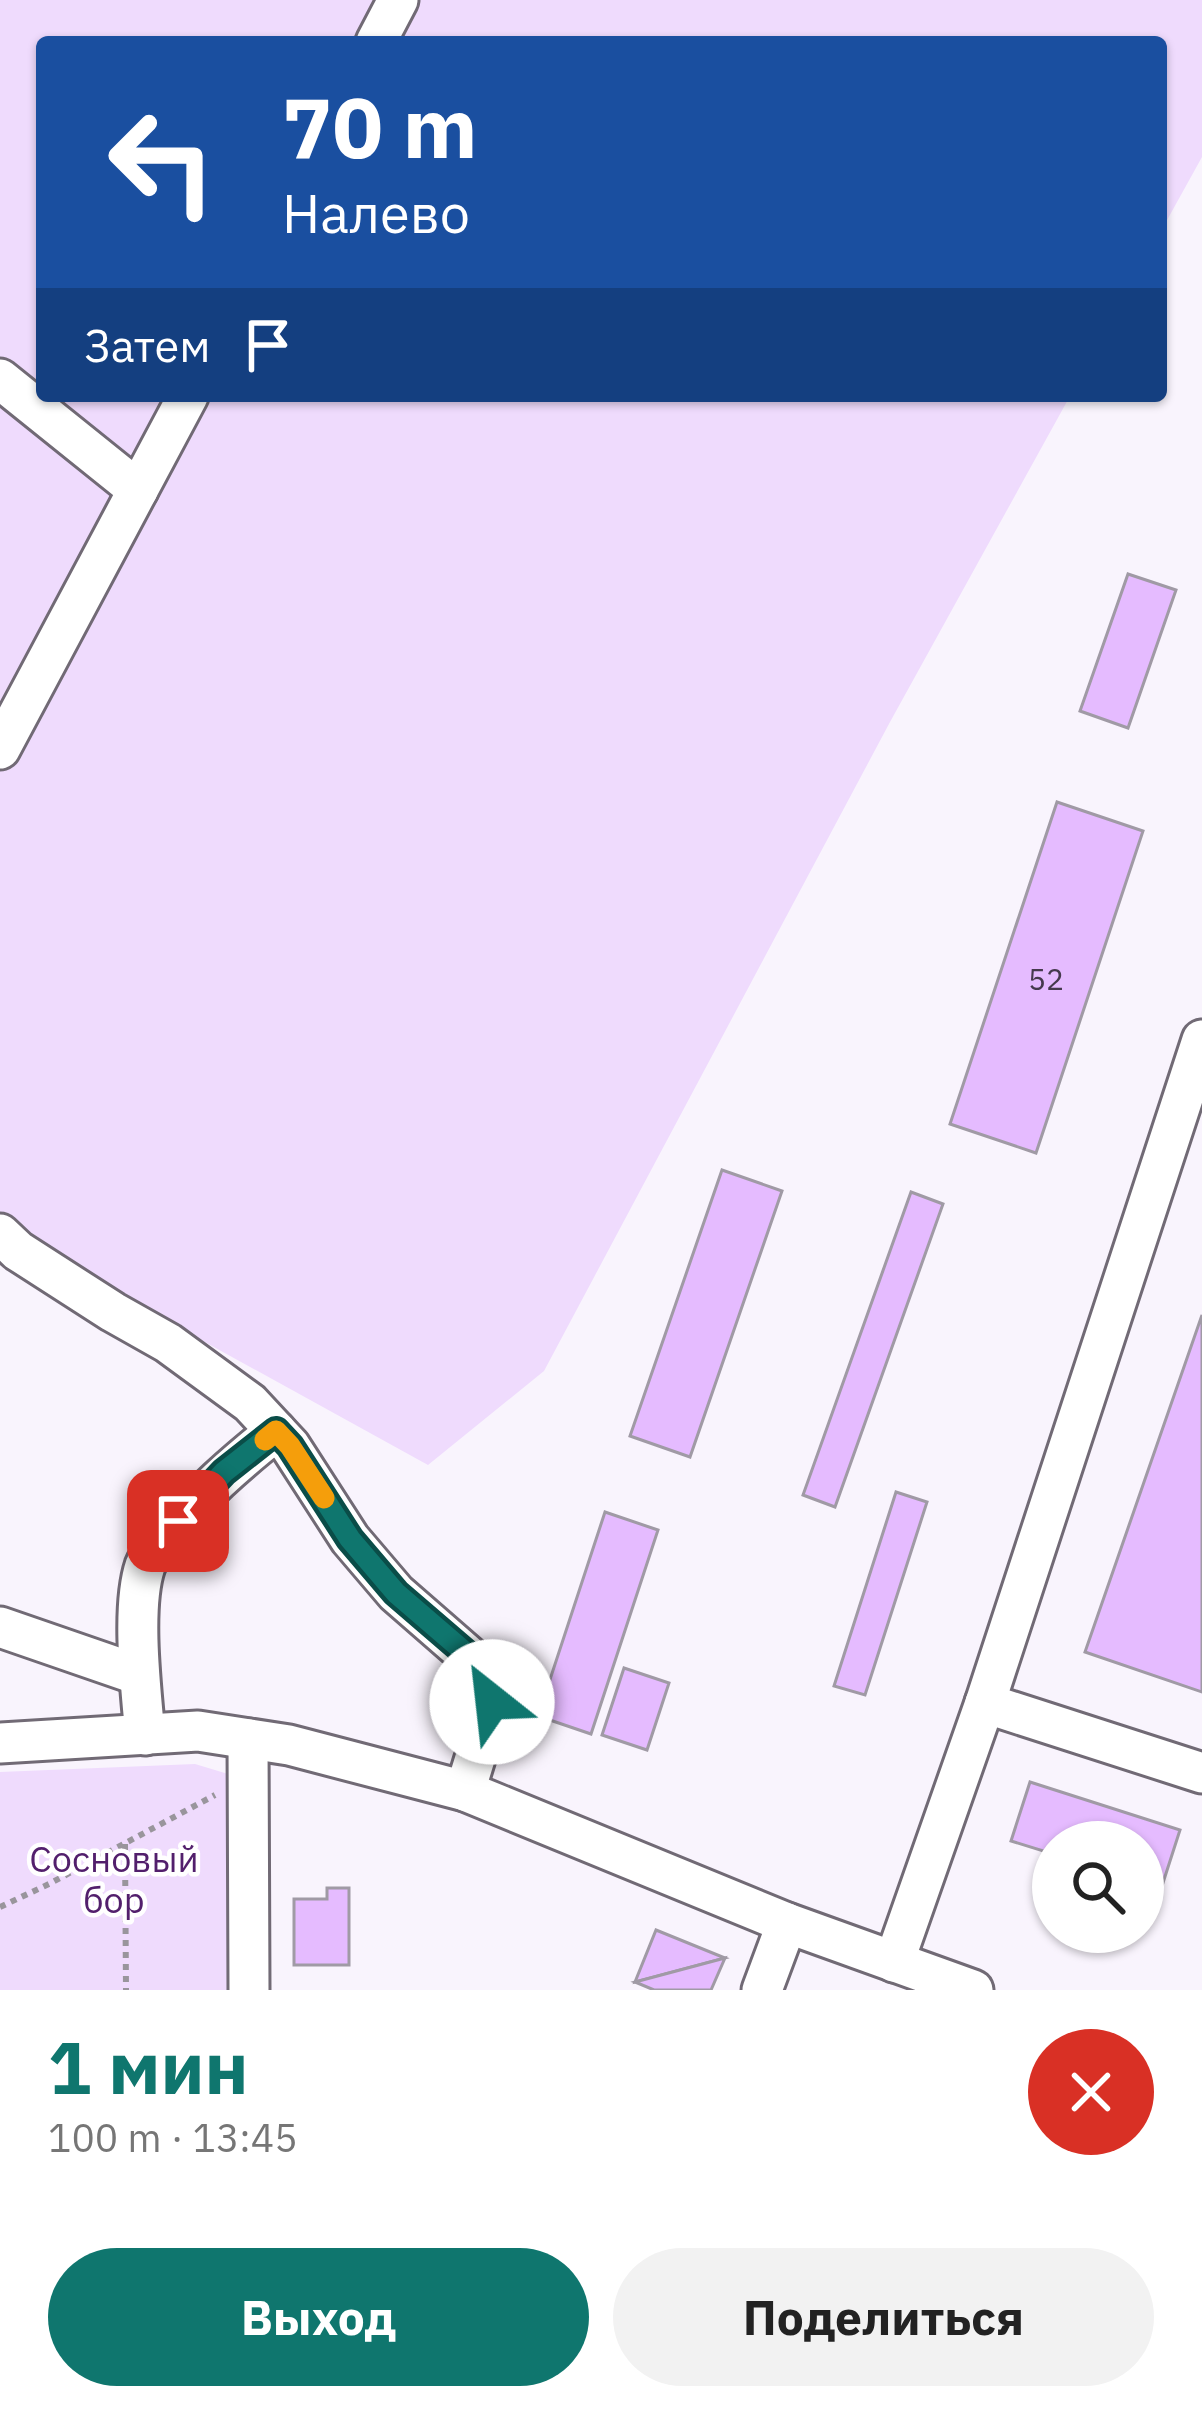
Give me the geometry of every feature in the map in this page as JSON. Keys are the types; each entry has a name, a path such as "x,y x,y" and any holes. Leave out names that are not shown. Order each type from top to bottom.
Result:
{"street":[{"path":"379,36 398,0"},
{"path":"0,379 138,490"},
{"path":"0,749 185,402"},
{"path":"894,1961 986,1703 1202,1040"},
{"path":"0,1234 18,1251 184,1355 250,1403 290,1446 350,1539 396,1593 482,1667 492,1702 465,1791"},
{"path":"146,1735 139,1675 140,1600 146,1563 224,1472 276,1431"},
{"path":"0,1627 139,1675"},
{"path":"986,1703 1202,1773"},
{"path":"0,1743 198,1731 289,1745 465,1791 788,1923 973,1990"},
{"path":"248,1739 249,1990"},
{"path":"762,1990 788,1923"}],"path":[{"path":"0,1907 230,1787 248,1739"},
{"path":"125,1843 126,1990"}],"green space":[{"path":"0,0 1202,0 1202,157 1167,220 1167,36 36,36 36,402 1067,402 544,1371 428,1465 0,1229"},
{"name":"Сосновый бор","path":"195,1764 238,1777 238,1990 0,1990 0,1772"}],"building":[{"path":"1128,574 1176,590 1128,728 1080,711"},
{"path":"1057,802 1143,831 1036,1153 950,1124"},
{"path":"722,1170 782,1191 690,1457 630,1436"},
{"path":"911,1192 943,1204 835,1507 803,1495"},
{"path":"1202,1315 1202,1692 1085,1652"},
{"path":"896,1492 927,1502 865,1695 834,1686"},
{"path":"605,1512 658,1530 591,1734 538,1716"},
{"path":"624,1668 669,1683 647,1750 602,1735"},
{"path":"1030,1782 1152,1821 1032,1821 1032,1848 1011,1841"},
{"path":"1164,1825 1180,1830 1164,1880"},
{"path":"327,1888 349,1888 349,1965 294,1965 294,1899 327,1899"},
{"path":"656,1930 725,1958 635,1982"},
{"path":"725,1958 711,1990 654,1990 635,1982"}],"slow traffic":[{"path":"265,1440 276,1431 324,1498"}],"route":[{"path":"178,1521 224,1472 276,1431 350,1539 396,1593 482,1667 492,1702"}]}
